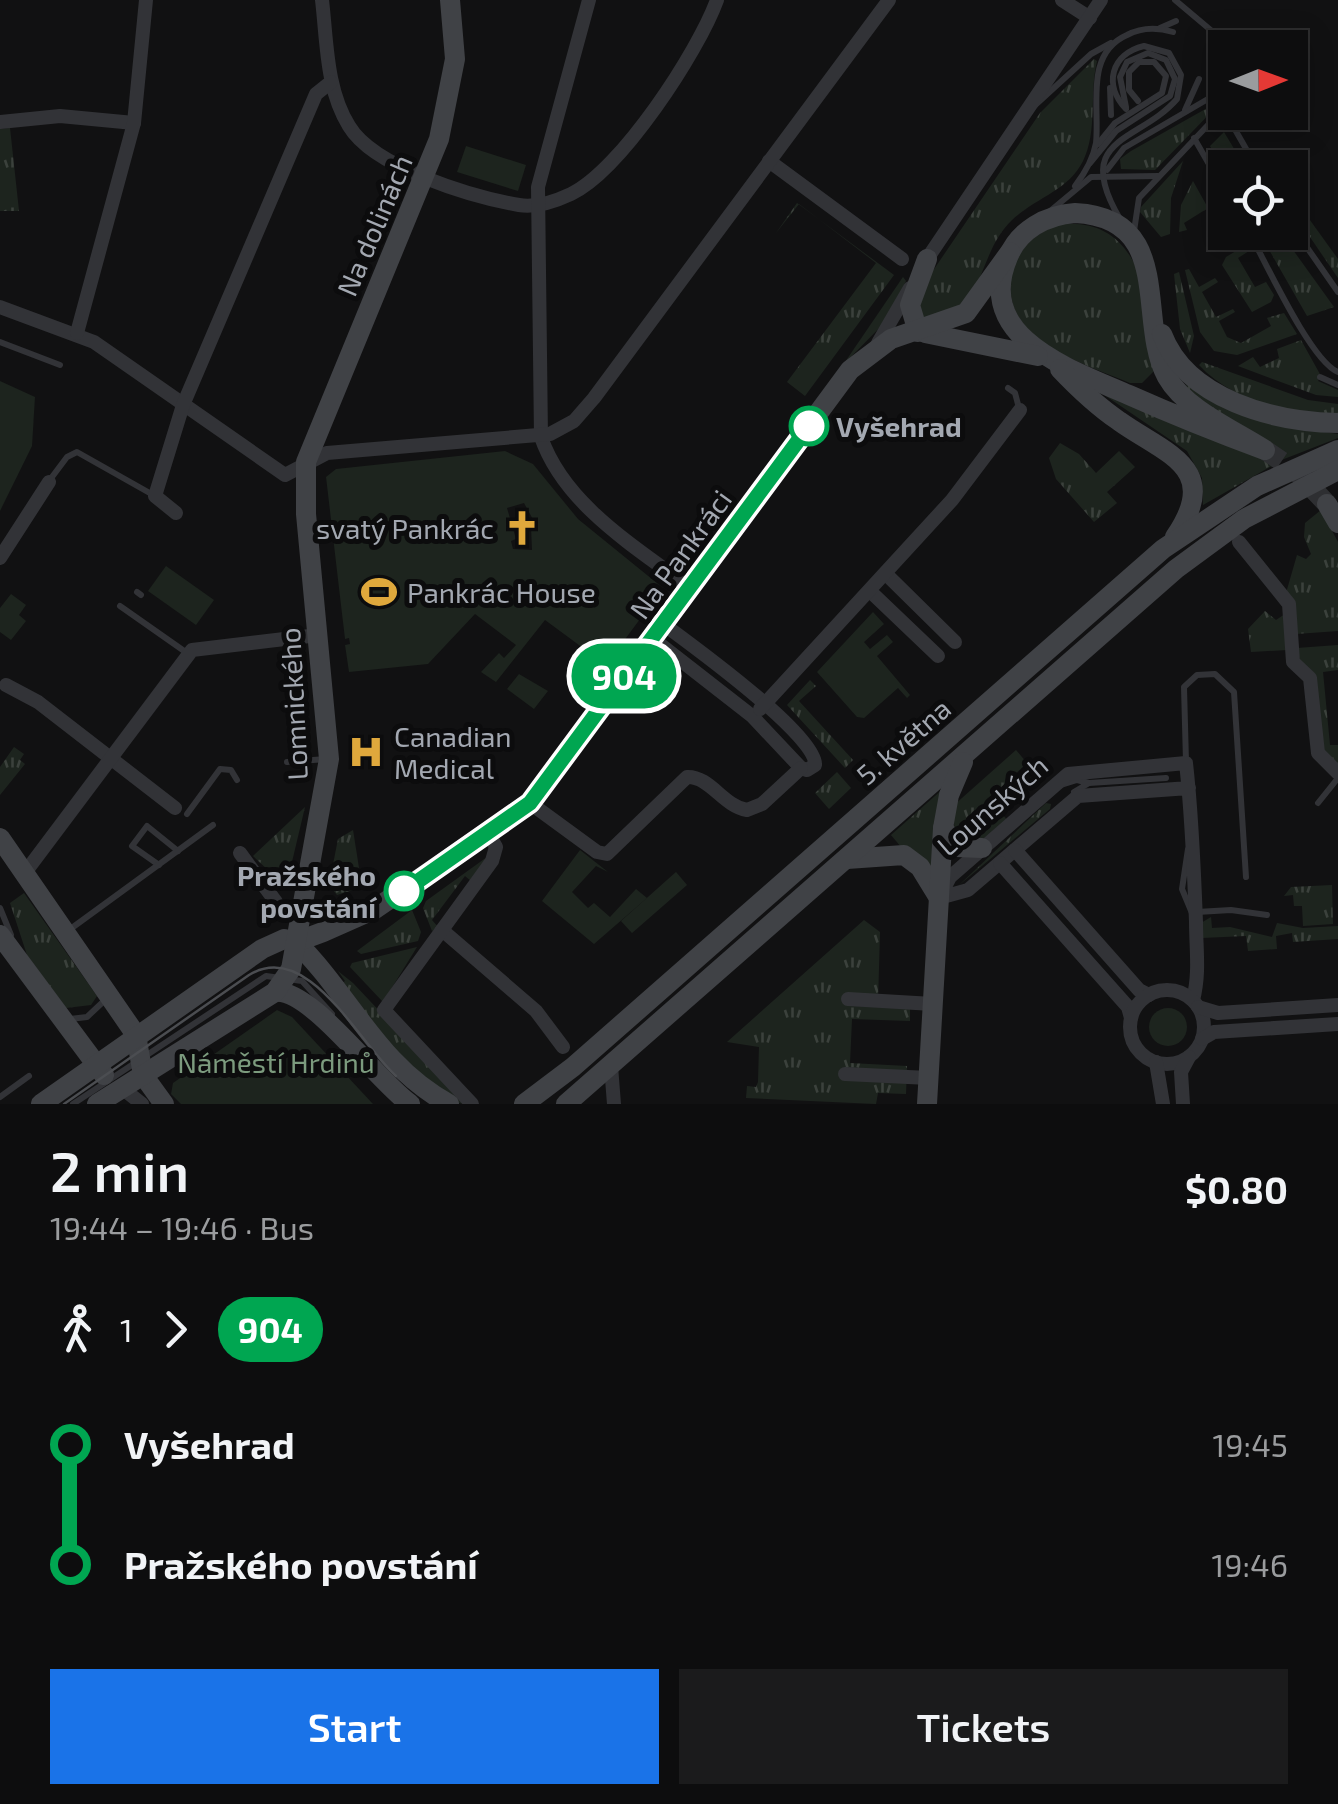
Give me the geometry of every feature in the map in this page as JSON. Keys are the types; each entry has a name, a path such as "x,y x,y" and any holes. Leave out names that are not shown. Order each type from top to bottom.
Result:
{"street":[{"path":"78,333 134,123 146,0"},
{"path":"322,0 331,82 349,127 363,143 392,163 521,206 538,205 576,192 605,167 678,73 716,0"},
{"name":"Na dolinách","path":"306,462 425,176 452,86 455,59 450,0"},
{"path":"589,0 548,141 538,205 541,436 557,473 576,497 690,587"},
{"path":"0,307 78,333 282,474 294,474 306,462 327,453 541,436 580,416 888,0"},
{"path":"1062,0 1090,18"},
{"name":"Na Pankráci","path":"97,1104 136,1035 262,950 284,939 296,942 374,909 530,803 844,377 874,348 927,259 1101,0"},
{"path":"176,513 154,496 184,404 316,94 331,82"},
{"path":"0,122 60,116 134,123"},
{"path":"770,161 902,259"},
{"path":"1127,394 1154,385 1160,360 1146,265 1134,242 1112,223 1087,214 1064,214 1031,228 1010,252 1002,276 1005,310 1019,334 1111,415 1176,454 1186,466 1192,487 1190,504 1178,533 1163,549"},
{"name":"Na Pankráci","path":"874,348 966,313 1010,252"},
{"path":"927,259 910,304 918,332 1050,360 1265,450 1184,398 1160,360"},
{"path":"1154,302 1172,355 1213,390 1275,416 1338,423"},
{"path":"752,716 887,575 952,500 1020,410"},
{"name":"5. května","path":"524,1104 573,1067 1163,549 1257,486 1338,450"},
{"name":"Lomnického","path":"290,986 329,759 310,636 306,462"},
{"name":"5. května","path":"566,1104 1176,569 1274,502 1338,470"},
{"path":"1274,502 1338,481"},
{"path":"0,558 49,482"},
{"path":"1327,504 1338,523"},
{"path":"1238,542 1289,604 1293,662 1310,678 1318,752 1338,776"},
{"path":"887,575 955,642"},
{"path":"872,592 938,656"},
{"path":"657,630 765,704 816,757 810,770 801,768 752,716 657,630"},
{"path":"24,874 188,654 208,646 310,636"},
{"path":"6,685 38,702 181,811"},
{"path":"940,898 943,828 956,775 972,748"},
{"path":"1186,763 1199,976 1196,1004 1204,1023 1202,1039"},
{"name":"Lounských","path":"928,1104 940,898 950,877 1077,771 1186,763"},
{"path":"530,803 597,852 607,854 615,852 687,777 698,778 728,804 750,810 801,768"},
{"name":"Lounských","path":"940,898 968,890 1081,795 1189,788"},
{"path":"943,828 957,847 982,848"},
{"path":"472,1104 384,1010 492,861 496,846 488,834"},
{"path":"0,838 136,1035 141,1066 164,1104"},
{"path":"1015,850 1138,990 1150,994 1175,991 1211,1013 1338,1005"},
{"path":"240,853 276,902"},
{"path":"846,858 904,855 920,867 940,898"},
{"path":"1000,863 1125,1004 1131,1018 1132,1040 1156,1062 1174,1064 1190,1056"},
{"path":"442,930 536,1011 563,1048"},
{"path":"296,942 372,1040 417,1083 448,1104"},
{"path":"7,948 109,1078 142,1104"},
{"path":"290,986 414,1103"},
{"name":"Na Pankráci","path":"42,1104 141,1066 290,986"},
{"path":"1131,1018 1150,994"},
{"path":"848,1000 933,1004"},
{"path":"1184,1104 1182,1072 1202,1039 1214,1032 1338,1024"},
{"path":"1156,1062 1163,1104"},
{"path":"611,1066 614,1104"},
{"path":"845,1074 929,1078"}],"lane":[{"path":"1175,0 1211,30"},
{"path":"1023,114 1041,103 1091,54 1120,38 1176,21"},
{"path":"1160,28 1173,32"},
{"path":"1090,163 1098,74 1106,53 1120,38"},
{"path":"1031,228 1076,186 1112,135 1168,108 1175,59 1153,46 1128,52 1113,72 1110,115"},
{"path":"1113,72 1114,96 1126,109 1121,71 1137,55 1154,54 1166,60 1174,73 1174,87"},
{"path":"1138,100 1127,84 1135,64 1150,61 1159,65 1174,87"},
{"path":"1180,115 1196,94 1199,80"},
{"path":"1094,152 1174,87"},
{"path":"1104,176 1124,148 1208,98"},
{"path":"1134,242 1137,204 1208,125"},
{"path":"1112,135 1104,176 1106,194 1134,242"},
{"path":"1194,138 1208,158"},
{"path":"1076,186 1104,176 1159,176"},
{"path":"1308,249 1338,292"},
{"path":"1261,250 1323,362 1338,372"},
{"path":"0,342 53,359 60,366"},
{"path":"1320,377 1338,385"},
{"path":"1008,388 1015,393 1020,410"},
{"path":"49,482 67,457 77,452 154,496"},
{"path":"120,606 188,654"},
{"path":"581,660 618,684"},
{"path":"1186,763 1184,687 1197,675 1215,674 1234,692 1246,877"},
{"path":"287,762 329,759"},
{"path":"181,811 220,769 231,770 236,780"},
{"path":"1318,804 1338,776"},
{"path":"1051,789 1077,780 1090,783 1166,778"},
{"path":"1065,806 1074,792 1090,783"},
{"path":"64,933 213,825"},
{"path":"159,865 132,846 147,826 178,851"},
{"path":"0,908 7,948"},
{"path":"1196,916 1231,910 1267,915"},
{"path":"59,1018 87,1017 108,996"},
{"path":"372,1040 396,1076 435,1104"},
{"path":"0,1097 29,1076"},
{"path":"74,1104 109,1078"}],"green space":[{"path":"1094,59 1097,61 1090,137 1077,171 1004,229 968,303 920,323 917,299 924,284 1040,113"},
{"path":"1208,108 1208,115 1155,170 1121,169 1120,159"},
{"path":"10,128 19,211 0,211 0,129"},
{"path":"1224,132 1235,150 1212,150 1210,146"},
{"path":"466,146 526,165 518,191 457,172"},
{"path":"1183,161 1171,198 1170,234 1161,237 1140,212 1141,207"},
{"path":"1193,181 1208,208 1184,223 1187,230 1179,232 1181,205"},
{"path":"1308,217 1338,259 1338,278 1308,234"},
{"path":"819,219 894,275 805,396 787,382 876,263"},
{"path":"1062,224 1087,225 1108,234 1132,259 1138,271 1154,371 1142,383 1130,383 1067,357 1029,331 1017,314 1011,294 1013,270 1020,253 1032,240"},
{"path":"1238,250 1248,250 1238,258 1255,287 1266,282 1274,295 1271,302 1252,312 1222,265 1226,257"},
{"path":"1269,250 1293,250 1334,307 1307,316"},
{"path":"1189,269 1199,287 1215,278 1218,282 1202,292 1216,317 1233,309 1235,312 1219,321 1227,337 1241,343 1271,326 1267,318 1284,313 1297,334 1237,355 1214,351 1200,332 1185,270"},
{"path":"1179,272 1194,336 1190,353 1180,329 1174,274"},
{"path":"903,277 906,281 888,319 843,365"},
{"path":"1301,340 1321,376 1318,381 1338,390 1338,397 1316,395 1238,366 1253,357 1260,367 1279,358 1277,349"},
{"path":"1202,362 1308,400 1338,404 1338,419 1282,409 1245,397 1213,378 1199,365"},
{"path":"1184,380 1281,426 1338,434 1338,438 1284,459 1203,505 1202,478 1187,451 1097,390 1273,445 1210,409"},
{"path":"0,381 35,397 32,446 0,511"},
{"path":"1060,443 1079,454 1096,473 1119,451 1135,467 1107,492 1117,503 1094,522 1056,479 1049,458"},
{"path":"505,451 533,464 578,519 663,588 606,665 545,620 496,682 481,672 499,653 504,658 516,645 475,614 428,664 349,672 345,645 350,644 349,638 345,639 326,477 336,469","holes":["524,503 536,525 531,527 532,550 513,549 511,541 516,539 507,508"]},
{"path":"1321,510 1338,542 1338,631 1296,634 1286,593 1297,555 1306,559 1311,554 1304,537 1305,523"},
{"path":"166,566 214,600 196,625 148,591"},
{"path":"11,594 26,605 19,615 26,621 11,640 0,632 0,608"},
{"path":"1265,611 1276,620 1285,614 1287,650 1251,652 1248,629"},
{"path":"873,612 884,624 864,642 870,649 887,635 893,642 877,656 910,695 907,698 898,688 864,718 857,717 817,672"},
{"path":"1338,645 1338,670 1323,672 1330,745 1338,745 1338,768 1323,753 1297,648"},
{"path":"519,674 548,691 534,709 507,689"},
{"path":"810,680 816,686 799,701 853,760 845,768 787,705"},
{"path":"14,747 24,754 20,760 25,764 0,795 0,767"},
{"path":"1016,750 1027,763 1011,778 1019,786 1037,771 1037,783 1003,815 1008,821 985,841 955,838 953,806"},
{"path":"837,772 851,788 829,809 815,793"},
{"path":"944,788 934,886 891,835"},
{"path":"1046,803 1051,804 1050,809 958,886"},
{"path":"305,807 286,887 253,856"},
{"path":"353,830 362,887 337,895 329,885 338,839"},
{"path":"580,850 608,872 596,866 572,892 588,908 594,903 610,917 636,889 647,898 594,944 542,901"},
{"path":"487,857 471,881 465,876 432,920 438,927 432,931 423,908 426,901"},
{"path":"676,872 687,885 632,933 621,921"},
{"path":"1332,885 1333,924 1303,926 1302,906 1294,906 1293,895 1284,896 1291,887"},
{"path":"24,893 97,996 91,1005 66,1008 27,955 10,903"},
{"path":"412,910 421,932 418,941 361,954 357,951"},
{"path":"1211,917 1212,928 1230,927 1272,937 1277,923 1303,928 1338,926 1338,939 1293,942 1292,933 1276,936 1277,949 1248,951 1246,936 1201,938 1201,923"},
{"path":"864,920 880,932 878,1002 910,1005 910,1021 852,1019 850,1063 907,1066 906,1094 878,1093 876,1104 746,1098 747,1086 756,1087 758,1082 759,1047 727,1042"},
{"path":"417,947 383,1002 350,967 352,963"},
{"path":"338,971 467,1104 434,1090 398,1056 339,985 345,981"},
{"path":"1168,1008 1181,1014 1187,1027 1181,1040 1168,1046 1155,1040 1149,1027 1155,1014"},
{"name":"Náměstí Hrdinů","path":"277,1010 292,1017 373,1104 181,1104 171,1094 173,1083"}],"tunnel":[{"path":"1265,450 1296,471 1327,504"}],"tram line":[{"path":"64,1104 249,975 271,968 292,971 311,982 396,1076"}],"bus line":[{"name":"904","path":"404,891 530,803 809,426"}],"place":[{"name":"Vyšehrad","path":"809,426"},
{"name":"svatý Pankrác","path":"522,528"},
{"name":"Pankrác House","path":"379,592"},
{"name":"Canadian Medical","path":"366,752"},
{"name":"Pražského povstání","path":"404,891"}]}
